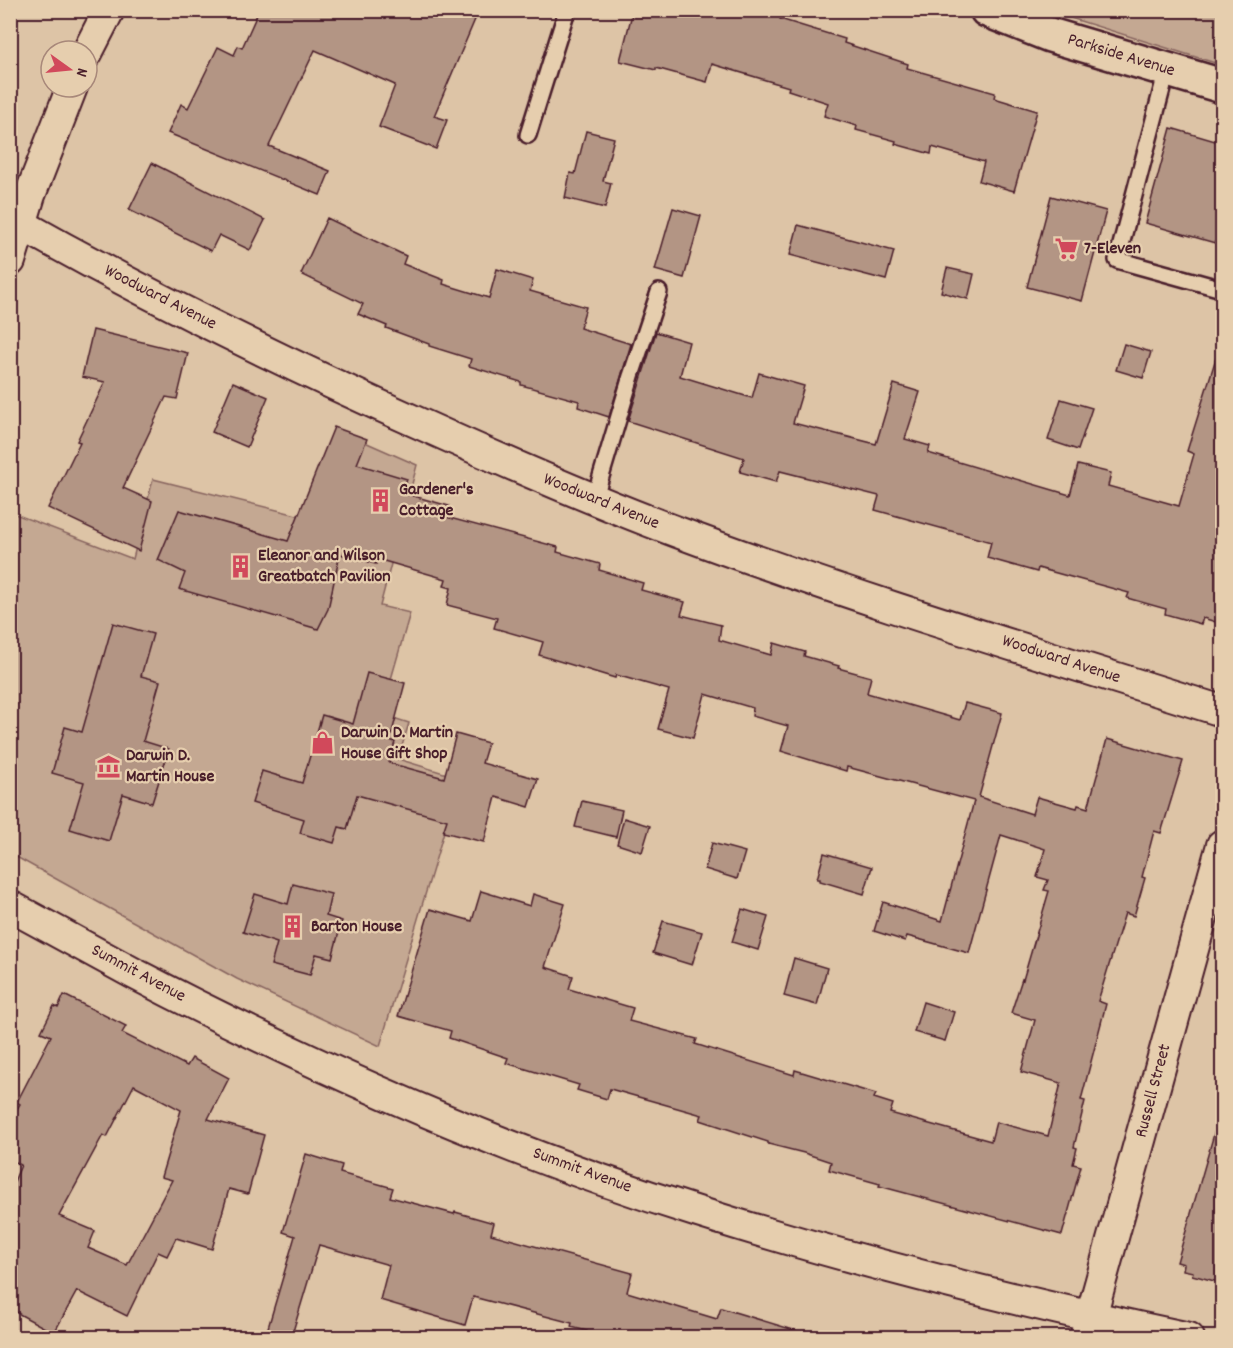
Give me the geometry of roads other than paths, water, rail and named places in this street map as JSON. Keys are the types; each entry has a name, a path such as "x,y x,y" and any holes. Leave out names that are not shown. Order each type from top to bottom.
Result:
{"street":[{"path":"94,39 109,10"},
{"name":"Parkside Avenue","path":"987,10 1050,34 1222,86"},
{"path":"10,261 16,220 67,99"},
{"name":"Woodward Avenue","path":"16,220 178,308 311,373 540,478 594,500 674,531 865,597 1222,711"},
{"name":"Russell Street","path":"1088,1327 1222,845"},
{"name":"Summit Avenue","path":"10,906 133,973 249,1031 395,1097 596,1177 730,1222 918,1274 1088,1327 1189,1338"}],"lane":[{"path":"528,135 567,10"},
{"path":"1167,70 1117,260 1222,289"},
{"path":"594,500 659,292"}],"place":[{"name":"7-Eleven","path":"1066,249"},
{"name":"Gardener's Cottage","path":"381,500"},
{"name":"Eleanor and Wilson Greatbatch Pavilion","path":"240,566"},
{"name":"Darwin D. Martin House Gift Shop","path":"323,743"},
{"name":"Darwin D. Martin House","path":"108,766"},
{"name":"Barton House","path":"293,927"}]}
